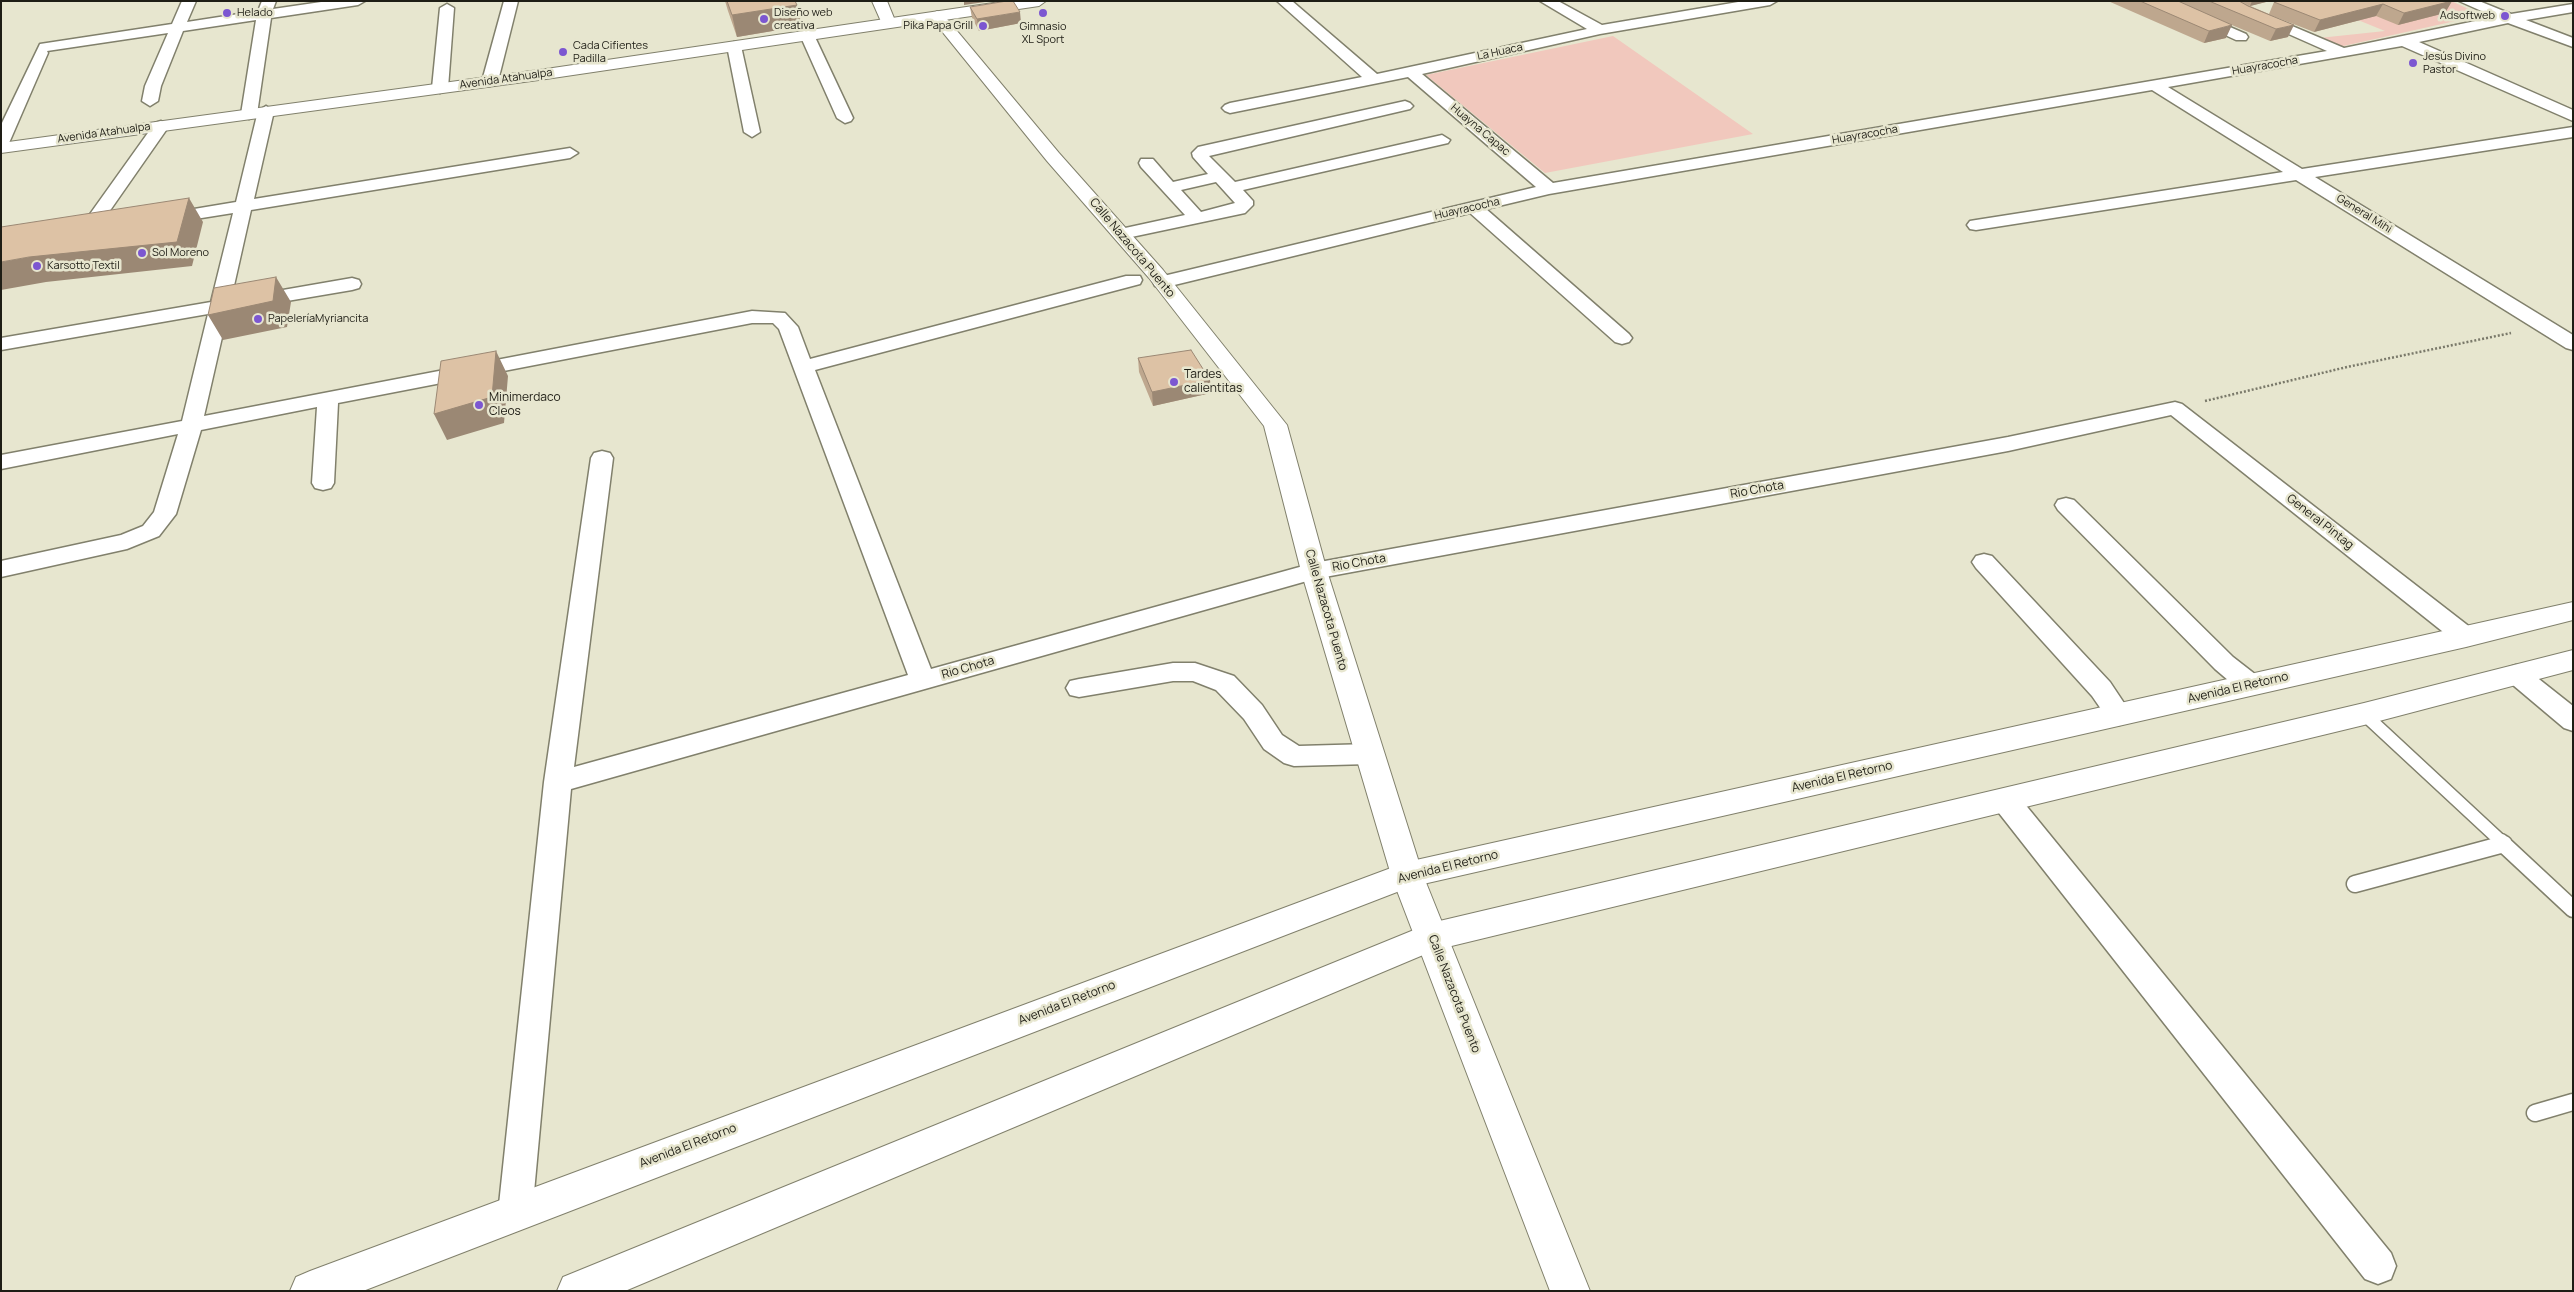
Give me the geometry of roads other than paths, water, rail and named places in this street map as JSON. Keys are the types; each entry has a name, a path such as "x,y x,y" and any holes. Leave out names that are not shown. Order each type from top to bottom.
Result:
{"main road":[{"path":"879,1 888,23"},
{"name":"Avenida Atahualpa","path":"1,148 490,81 1039,1"},
{"name":"Calle Nazacota Puento","path":"937,16 1053,156 1162,282 1275,425 1314,571 1406,875 1570,1291"},
{"name":"Avenida El Retorno","path":"310,1291 1406,875 2466,637 2573,611"},
{"path":"592,1288 1431,937 2364,714 2573,660"}],"street":[{"path":"150,101 153,86 189,1"},
{"path":"1,143 43,50 177,29 266,8 358,1"},
{"path":"490,81 511,1"},
{"path":"1284,1 1374,80"},
{"path":"1547,1 1600,30"},
{"name":"La Huaca","path":"1230,108 1374,80 1600,30 1770,1"},
{"path":"2158,1 2241,37"},
{"path":"2221,1 2342,52"},
{"path":"2466,1 2573,43"},
{"path":"2248,13 2274,6"},
{"path":"1,569 127,542 151,531 165,514 191,427 243,207 258,112 266,8"},
{"path":"440,88 448,8"},
{"name":"Huayracocha","path":"1162,282 1549,189 2342,52 2404,41 2510,18 2573,8"},
{"path":"808,35 845,118"},
{"path":"2404,41 2573,116"},
{"path":"734,46 752,132"},
{"name":"Huayna Capac","path":"1411,72 1549,189"},
{"name":"General Mihi","path":"2154,85 2573,344"},
{"path":"1122,234 1239,208 1244,205 1244,201 1201,157 1200,153 1204,150 1405,106"},
{"path":"97,226 161,126"},
{"path":"1976,225 2573,132"},
{"path":"1169,188 1226,182 1442,140"},
{"path":"146,222 570,153"},
{"path":"1147,163 1196,218"},
{"path":"1473,207 1622,338"},
{"path":"804,367 1133,280"},
{"path":"1,344 352,284"},
{"path":"1,462 191,427 752,317 778,316 788,327 804,367 923,680"},
{"path":"323,484 328,400"},
{"name":"Rio Chota","path":"558,782 1314,571 1998,446 2175,408"},
{"name":"General Pintag","path":"2175,408 2466,637"},
{"path":"515,1214 558,782 602,458"},
{"path":"2066,505 2224,663 2251,685"},
{"path":"1984,562 2101,689 2119,715"},
{"path":"1079,688 1173,672 1195,672 1226,683 1254,712 1274,742 1294,756 1370,754"},
{"path":"2516,674 2573,721"},
{"path":"2005,800 2378,1266"}],"lane":[{"path":"2364,714 2573,909"},
{"path":"2354,884 2504,844"},
{"path":"2536,1113 2573,1102"}],"place":[{"name":"Helado","path":"227,13"},
{"name":"Gimnasio XL Sport","path":"1043,13"},
{"name":"Adsoftweb","path":"2505,16"},
{"name":"Diseño web creativa","path":"764,19"},
{"name":"Pika Papa Grill","path":"983,26"},
{"name":"Cada Cifientes Padilla","path":"563,52"},
{"name":"Jesús Divino Pastor","path":"2413,63"},
{"name":"Sol Moreno","path":"142,253"},
{"name":"Karsotto Textil","path":"37,266"},
{"name":"PapeleríaMyriancita","path":"258,319"},
{"name":"Tardes calientitas","path":"1174,382"},
{"name":"Minimerdaco Cleos","path":"479,405"}]}
